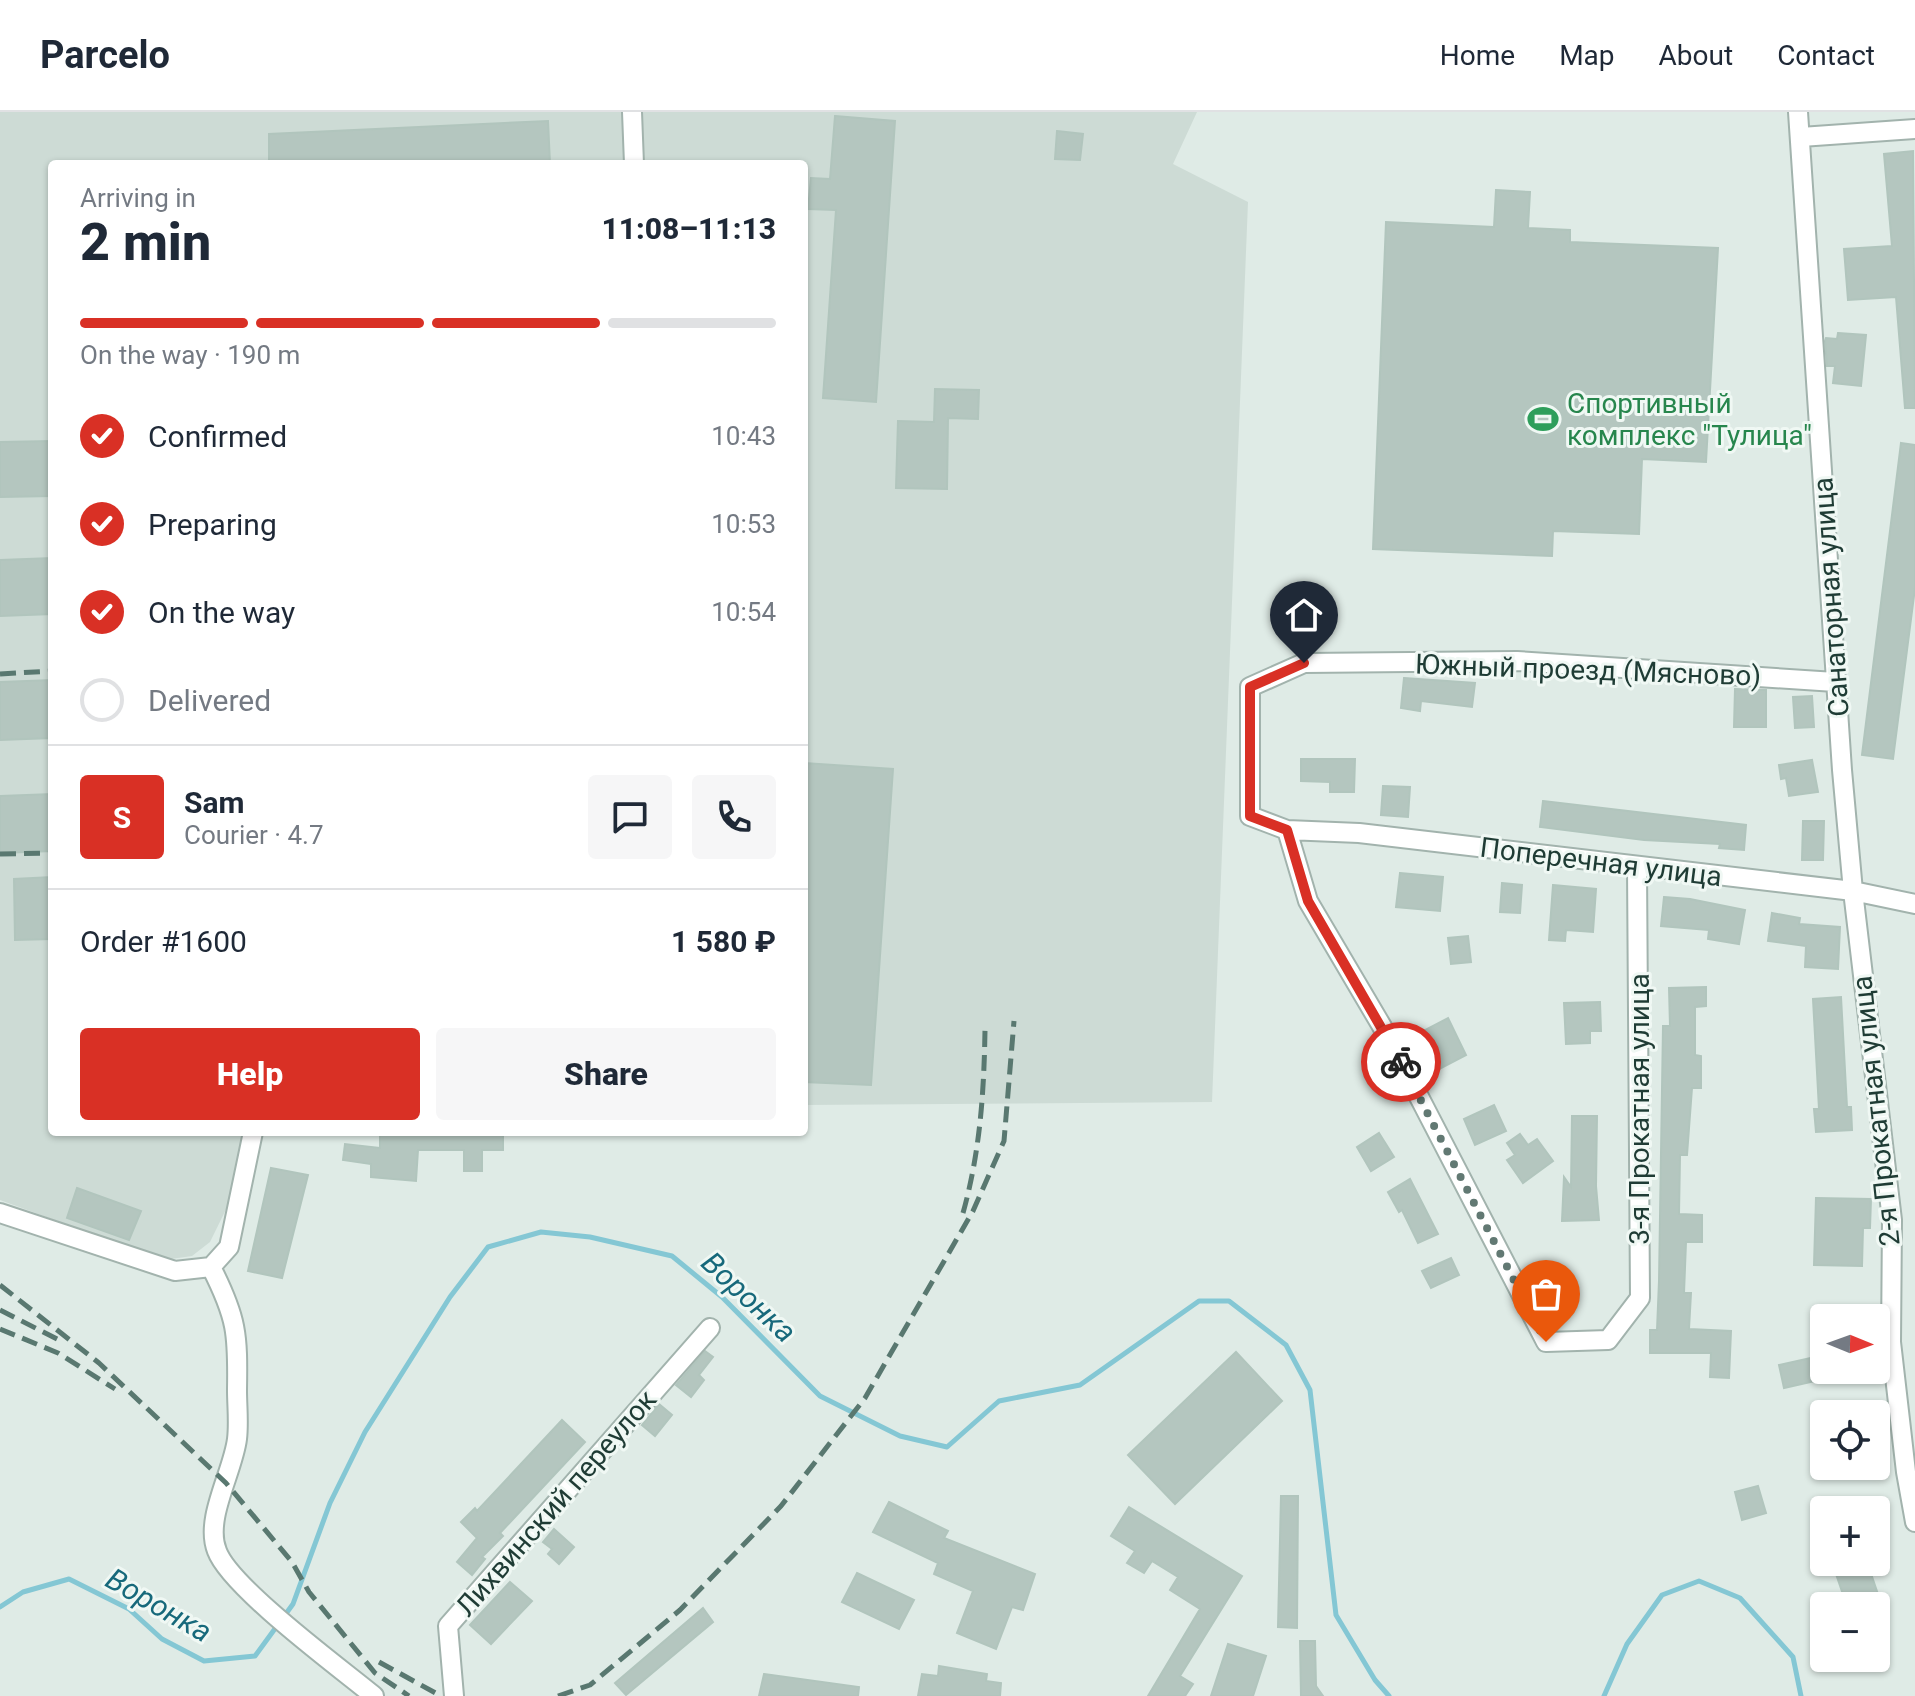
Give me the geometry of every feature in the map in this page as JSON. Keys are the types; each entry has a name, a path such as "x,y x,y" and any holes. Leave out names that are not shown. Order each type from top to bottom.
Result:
{"street":[{"path":"632,112 634,160"},
{"name":"Санаторная улица","path":"1798,112 1835,682 1853,891"},
{"path":"1801,137 1915,129"},
{"name":"Южный проезд (Мясново)","path":"1250,687 1304,663 1517,661 1835,682"},
{"name":"Поперечная улица","path":"1250,687 1250,816 1287,830 1359,833 1853,891 1915,904"},
{"name":"3-я Прокатная улица","path":"1287,830 1308,901 1387,1035 1546,1342 1608,1340 1640,1298 1637,868"},
{"name":"2-я Прокатная улица","path":"1853,891 1892,1220 1891,1342 1915,1522"},
{"path":"0,1213 175,1271 211,1267 229,1247 252,1136"},
{"path":"211,1267 230,1303 238,1333 237,1439 226,1483 216,1505 216,1551 240,1584 374,1696"},
{"name":"Лихвинский переулок","path":"454,1696 448,1626 710,1328"}],"shaded area":[{"path":"0,112 1197,112 1173,164 1248,202 1212,1102 808,1105 808,160 48,160 48,1136 262,1136 210,1242 192,1256 164,1260 0,1200"}],"building":[{"path":"835,116 895,121 876,402 823,398 836,210 808,209 811,178 830,179"},
{"path":"548,121 550,160 269,160 269,134"},
{"path":"1057,131 1083,134 1080,160 1055,159"},
{"path":"1913,151 1915,408 1905,408 1896,297 1848,300 1844,249 1892,246 1884,154"},
{"name":"Спортивный комплекс \"Тулица\"","path":"1496,190 1530,192 1528,228 1570,230 1570,242 1718,248 1706,462 1642,459 1639,534 1553,531 1552,556 1373,549 1386,222 1494,227"},
{"path":"1838,333 1866,335 1861,386 1833,383 1835,366 1827,366 1825,341 1826,338 1837,339"},
{"path":"935,389 979,390 978,419 948,418 947,489 896,488 898,421 934,422"},
{"path":"48,441 48,496 0,497 0,442"},
{"path":"1901,443 1915,445 1915,588 1893,759 1862,755"},
{"path":"48,558 48,614 0,616 0,560"},
{"path":"1404,678 1475,683 1472,707 1421,701 1420,711 1401,708"},
{"path":"48,680 48,738 0,740 0,682"},
{"path":"1735,689 1766,690 1766,727 1734,727"},
{"path":"1812,696 1814,727 1795,728 1793,697"},
{"path":"1301,759 1355,759 1354,792 1330,792 1330,782 1301,781"},
{"path":"1812,760 1818,792 1789,796 1786,778 1781,779 1779,765"},
{"path":"808,763 893,769 871,1085 808,1082"},
{"path":"1383,786 1410,787 1408,817 1381,815"},
{"path":"48,794 48,851 0,853 0,796"},
{"path":"1543,801 1746,825 1744,850 1719,848 1720,844 1644,840 1540,827"},
{"path":"1803,821 1824,821 1823,860 1802,860"},
{"path":"1400,873 1443,877 1440,911 1396,907"},
{"path":"48,877 48,939 15,940 14,879"},
{"path":"1502,883 1522,885 1520,913 1500,912"},
{"path":"1553,885 1596,889 1593,932 1566,930 1565,941 1549,940"},
{"path":"1664,897 1745,910 1739,944 1708,939 1709,930 1661,926"},
{"path":"1772,913 1800,918 1799,924 1840,927 1838,969 1805,967 1806,946 1768,941"},
{"path":"1468,936 1471,962 1451,964 1448,938"},
{"path":"1706,987 1706,1006 1695,1007 1695,1055 1701,1056 1701,1088 1692,1088 1687,1155 1680,1155 1679,1214 1702,1215 1702,1242 1686,1242 1684,1293 1691,1293 1689,1329 1731,1331 1729,1378 1710,1377 1711,1353 1650,1353 1650,1330 1657,1330 1659,1281 1663,1026 1670,1026 1669,988"},
{"path":"1841,997 1847,1107 1851,1107 1852,1130 1816,1132 1814,1109 1819,1109 1813,999"},
{"path":"1600,1002 1601,1031 1590,1031 1590,1043 1566,1044 1564,1003"},
{"path":"1448,1018 1466,1055 1428,1075 1410,1038"},
{"path":"1494,1105 1506,1131 1475,1145 1464,1119"},
{"path":"1572,1116 1597,1116 1599,1220 1562,1221 1564,1177 1571,1187"},
{"path":"1379,1133 1394,1157 1371,1171 1357,1147"},
{"path":"1520,1134 1528,1145 1537,1139 1553,1161 1523,1183 1507,1160 1515,1155 1507,1143"},
{"path":"380,1136 503,1136 503,1150 482,1150 482,1171 464,1171 464,1150 418,1150 416,1181 371,1177 371,1164 343,1160 345,1144 380,1148"},
{"path":"271,1168 308,1175 282,1278 248,1271"},
{"path":"1410,1179 1438,1234 1418,1243 1402,1210 1399,1212 1388,1192"},
{"path":"77,1188 141,1211 129,1240 67,1218"},
{"path":"1816,1198 1871,1199 1870,1228 1863,1228 1862,1266 1814,1265"},
{"path":"1451,1258 1459,1275 1431,1288 1422,1271"},
{"path":"705,1351 713,1357 699,1375 704,1380 691,1397 676,1385"},
{"path":"1236,1352 1282,1401 1175,1504 1128,1455"},
{"path":"1810,1358 1810,1382 1784,1388 1779,1365"},
{"path":"659,1404 672,1415 655,1436 642,1425"},
{"path":"562,1420 585,1442 500,1533 503,1536 482,1557 485,1559 472,1575 457,1562 477,1538 461,1522 475,1508 477,1511"},
{"path":"1758,1486 1766,1513 1742,1520 1735,1492"},
{"path":"1281,1496 1298,1496 1297,1628 1278,1627"},
{"path":"889,1502 948,1531 944,1538 1035,1574 1023,1610 1012,1607 996,1649 957,1633 973,1591 934,1574 938,1563 873,1532"},
{"path":"1129,1507 1242,1576 1180,1676 1193,1684 1185,1696 1148,1696 1200,1609 1170,1590 1178,1577 1152,1561 1144,1573 1127,1563 1135,1551 1111,1536"},
{"path":"554,1529 574,1547 559,1564 548,1554 552,1549 543,1542"},
{"path":"857,1573 914,1600 899,1629 842,1602"},
{"path":"1837,1576 1872,1576 1877,1592 1842,1592"},
{"path":"510,1582 532,1601 491,1644 470,1625"},
{"path":"703,1608 713,1622 626,1695 615,1683"},
{"path":"1300,1641 1315,1641 1316,1686 1323,1696 1301,1696"},
{"path":"1228,1644 1266,1656 1253,1696 1211,1696"},
{"path":"939,1666 987,1674 986,1681 1001,1683 1000,1696 918,1696 922,1674 938,1676"},
{"path":"764,1674 859,1687 858,1696 759,1696"}],"waterway":[{"name":"Воронка","path":"0,1607 23,1592 69,1579 129,1609 162,1639 204,1661 255,1656 293,1604 330,1503 365,1432 450,1297 488,1247 541,1232 590,1237 672,1256 722,1297 820,1396 900,1436 947,1447 999,1401 1080,1385 1199,1301 1229,1301 1286,1345 1310,1390 1336,1615 1375,1680 1389,1696"},
{"name":"Воронка","path":"1604,1696 1627,1644 1662,1595 1699,1581 1740,1598 1793,1657 1801,1696"}],"railway":[{"path":"0,674 48,671"},
{"path":"0,854 48,853"},
{"path":"558,1696 590,1685 680,1610 781,1506 865,1398 973,1211 1004,1141 1014,1021"},
{"path":"963,1213 980,1122 985,1030"},
{"path":"0,1285 99,1363 226,1483 292,1562 309,1592 375,1673 409,1696"},
{"path":"0,1310 61,1341"},
{"path":"0,1329 58,1353 115,1389"},
{"path":"379,1662 441,1696"}],"way so far":[{"path":"1401,1062 1546,1342"}],"place":[{"name":"Спортивный комплекс \"Тулица\"","path":"1543,419"}],"route":[{"path":"1304,663 1250,687 1250,816 1287,830 1308,901 1401,1062"}]}
